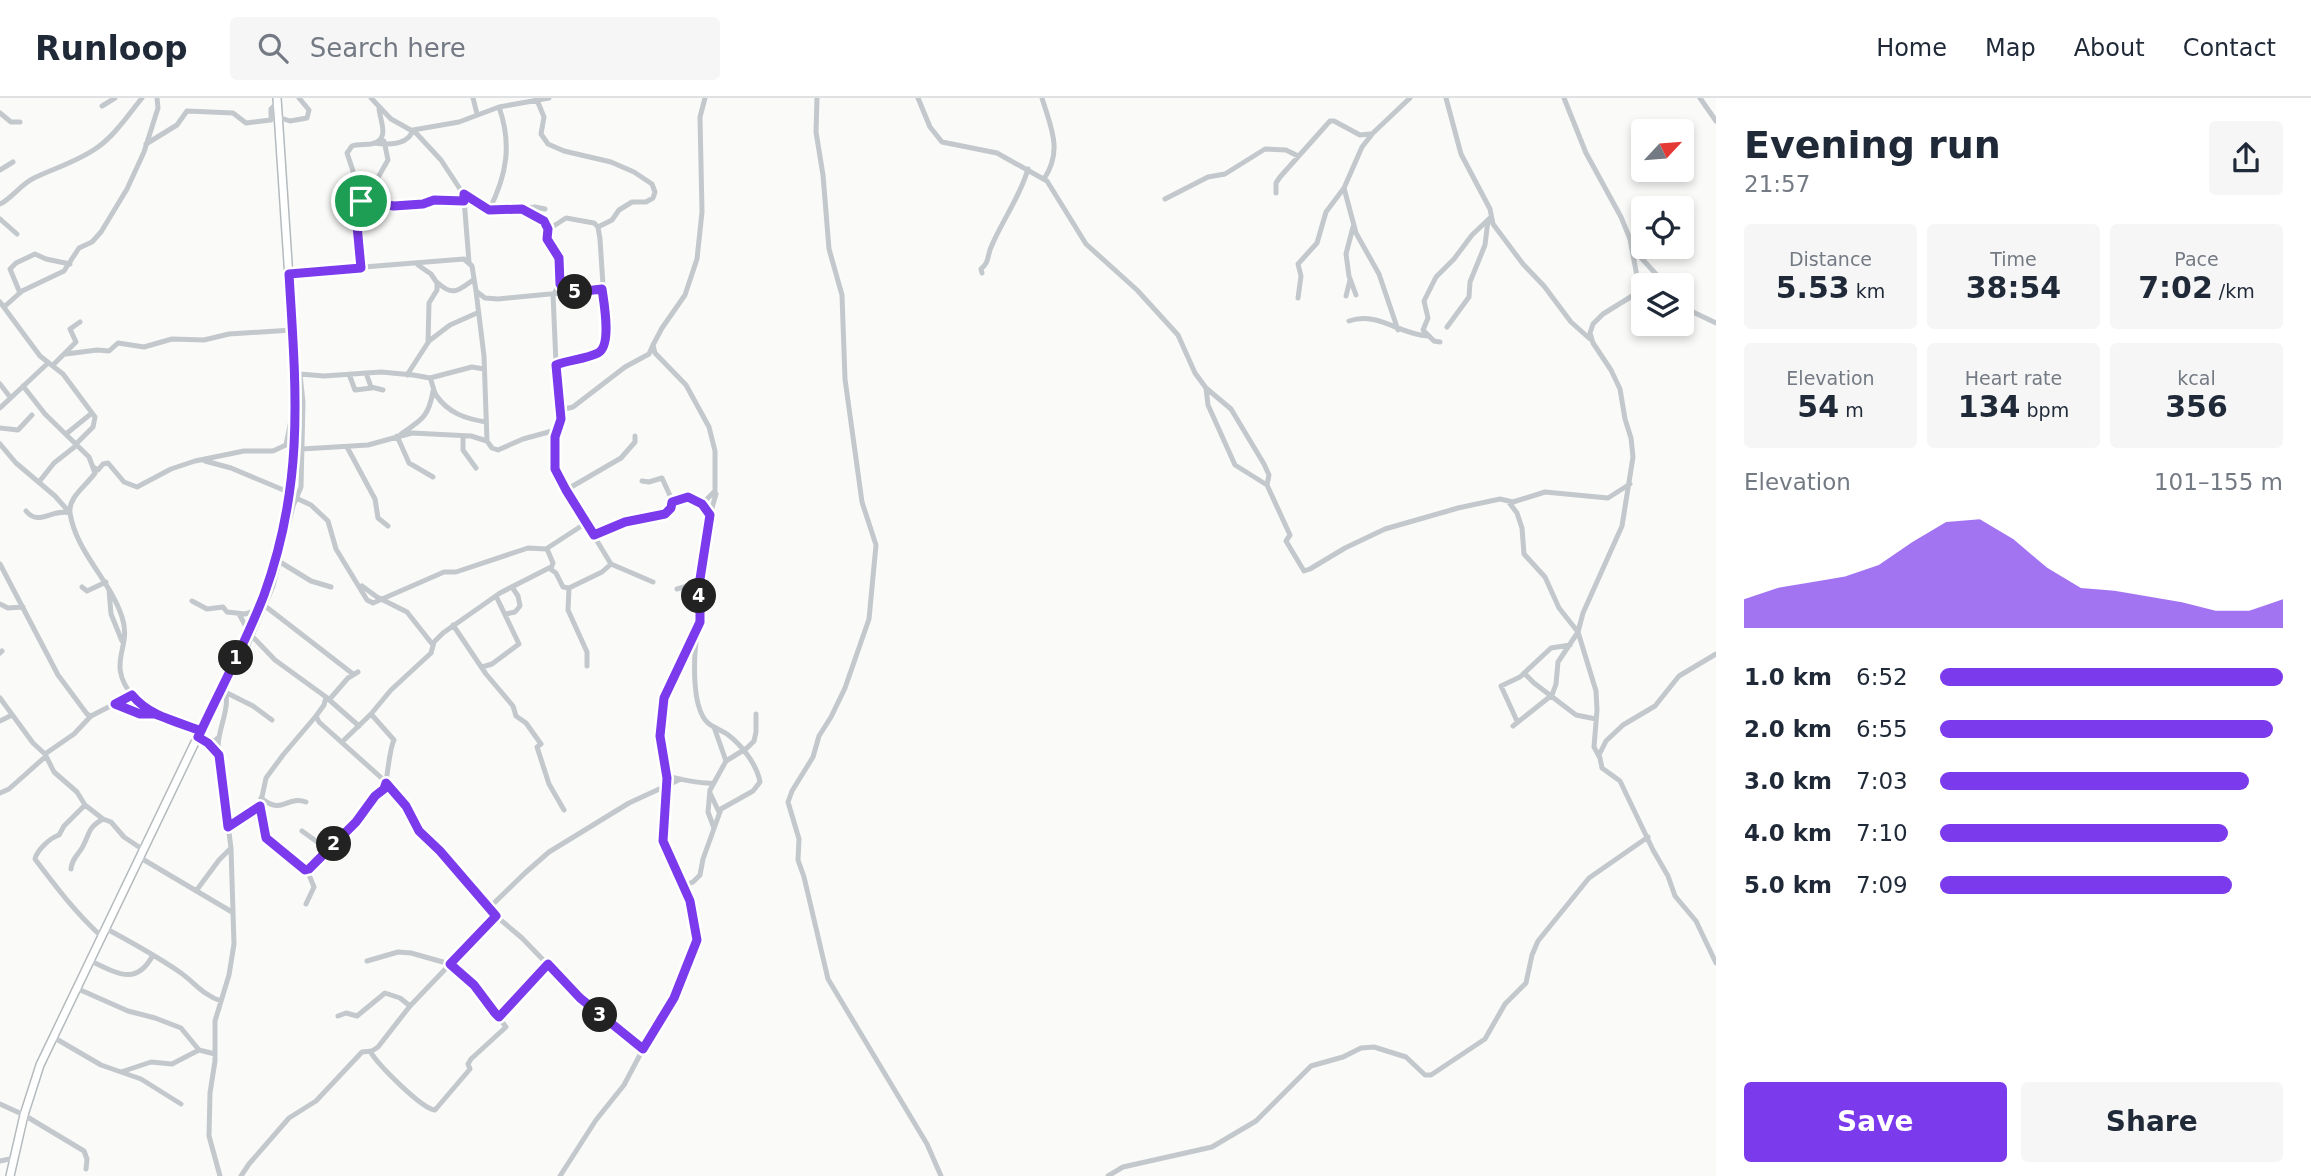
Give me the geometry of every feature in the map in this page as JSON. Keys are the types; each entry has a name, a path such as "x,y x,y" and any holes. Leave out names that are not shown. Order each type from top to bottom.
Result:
{"main road":[{"path":"10,1176 35,1076 262,608 294,495 298,371 292,330 277,101"}],"street":[{"path":"102,106 116,98"},
{"path":"0,204 5,202 14,190 33,178 99,146 142,98"},
{"path":"39,482 54,463 93,427 96,419 74,386 50,365 2,304 61,274 79,248 92,242 101,232 127,189 146,144 158,108 157,98"},
{"path":"278,117 290,121 307,118 309,110 299,98"},
{"path":"371,98 391,119 413,130 441,160 464,198 468,262"},
{"path":"473,98 477,114"},
{"path":"413,130 450,124 499,107 549,98"},
{"path":"561,410 573,407 625,367 649,354 662,328 685,295 696,259 702,212 700,117 705,98"},
{"path":"817,98 816,132 829,249 842,295 845,379 862,502 876,545 869,619 845,688 819,736 813,757 788,802 799,839 798,860 830,983 927,1144 941,1176"},
{"path":"918,98 930,127 942,142 985,149 1044,179 1086,244 1138,290 1178,335 1191,368 1206,388 1235,415 1268,471 1267,485 1290,535 1286,541 1305,572 1385,528 1469,505 1500,499 1519,500 1540,493 1555,492 1608,498 1630,484"},
{"path":"1042,98 1056,151 1051,169 1044,179"},
{"path":"1298,298 1301,276 1298,264 1317,243 1326,212 1344,188 1360,150 1373,133 1410,98"},
{"path":"1445,98 1461,154 1490,209 1485,245 1469,282 1469,297 1447,327"},
{"path":"1564,98 1586,153 1621,217 1631,242"},
{"path":"1700,98 1716,121"},
{"path":"537,100 544,117 541,134 548,144 627,169 652,184 654,188 653,198 646,202 632,202 619,210 612,220 598,227"},
{"path":"146,144 177,125 187,111 233,113 246,122 263,122 271,120 271,109 277,101"},
{"path":"489,210 506,169 508,151 499,107"},
{"path":"367,201 372,197 373,186 388,160 379,108"},
{"path":"0,113 10,122 20,122"},
{"path":"1276,193 1278,180 1330,121 1360,135 1373,133"},
{"path":"361,268 353,171 347,153 356,144 396,143 408,139 413,130"},
{"path":"384,133 396,143"},
{"path":"373,143 384,133"},
{"path":"1165,198 1208,177 1225,174 1265,149 1286,150 1298,156"},
{"path":"0,170 13,162"},
{"path":"982,274 981,270 988,262 992,244 1019,193 1028,169"},
{"path":"1344,188 1358,239 1382,282 1398,330"},
{"path":"497,195 498,206 502,211"},
{"path":"355,204 367,201 394,206 464,198 489,210 535,207 545,209"},
{"path":"522,209 544,221 548,229 547,239 556,250 560,263 560,284 553,294 561,410 561,419 556,430 555,469 611,565 653,582"},
{"path":"548,229 570,217 594,223 598,227 606,316 605,347 600,352 556,365"},
{"path":"0,219 17,234"},
{"path":"1428,337 1423,330 1428,318 1424,305 1436,277 1472,235 1490,219"},
{"path":"1490,219 1571,323 1591,339 1620,389 1632,444 1630,484 1622,526 1583,613 1578,632 1570,645 1556,666 1556,684 1552,695 1515,724 1516,715 1500,687 1524,673 1551,648 1570,645"},
{"path":"1354,224 1346,248 1350,280 1356,295"},
{"path":"20,293 10,269 16,263 35,254 70,264"},
{"path":"289,274 464,259 468,262 472,267 476,292 484,369 487,441"},
{"path":"1591,339 1591,328 1596,320 1639,290 1635,259"},
{"path":"1642,259 1655,273"},
{"path":"418,265 449,291 476,292 485,298 602,289"},
{"path":"461,290 473,280"},
{"path":"1346,296 1350,280"},
{"path":"428,344 429,303 437,290 437,283"},
{"path":"560,284 568,293"},
{"path":"1694,312 1716,323"},
{"path":"407,375 428,344 450,325 477,313"},
{"path":"1349,321 1368,318 1440,342"},
{"path":"0,408 23,386 66,354 76,342 71,328 80,321"},
{"path":"66,354 108,351 118,343 144,347 172,339 209,339 229,334 292,330"},
{"path":"653,345 655,353 686,385 709,428 715,451 715,491 699,587 700,622 695,686 702,714 743,751 756,768 760,782 753,791 719,812 700,875 693,882 682,886"},
{"path":"262,608 280,562 294,495 302,482 303,402 298,371 407,375 430,379 472,367 484,369"},
{"path":"366,373 372,388"},
{"path":"349,374 355,390 383,390"},
{"path":"430,379 437,396 458,416 486,422"},
{"path":"0,384 10,397"},
{"path":"23,386 89,457 94,468 94,475 74,497 70,513 76,538 107,584 123,621 118,668 132,695 144,708 199,734 219,755"},
{"path":"1206,388 1208,405 1235,464 1267,485"},
{"path":"398,436 428,413 434,389"},
{"path":"66,434 92,413"},
{"path":"94,468 98,470 108,463 124,482 137,487 171,469 202,460 242,452 279,450 286,445 291,420 296,414"},
{"path":"0,428 19,430 32,415"},
{"path":"302,449 374,444 412,433 470,436 487,441 494,449 500,450 523,439 556,430"},
{"path":"398,436 409,463 433,477"},
{"path":"566,490 621,458 635,442 635,436"},
{"path":"463,437 463,450 476,468"},
{"path":"303,440 312,449"},
{"path":"0,444 16,463 70,513"},
{"path":"347,447 376,503 378,518 388,526"},
{"path":"202,460 231,468 294,495 324,516 331,528 336,549 359,583 368,602 376,603 444,572 456,572 528,548 547,548 586,523"},
{"path":"594,535 625,522 665,514 671,508 672,502 662,478 642,481"},
{"path":"702,504 710,499 715,491"},
{"path":"672,502 691,497 702,504 710,515"},
{"path":"1519,500 1517,513 1524,554 1545,577 1559,608 1578,632 1596,691 1594,747 1602,768 1620,781 1658,861 1668,876 1675,896 1696,921 1716,963"},
{"path":"1508,501 1517,513"},
{"path":"26,511 30,516 39,518 58,511 70,513"},
{"path":"342,743 391,690 431,653 433,645 453,625 496,596 551,568 553,563 547,548"},
{"path":"280,562 311,581 331,587"},
{"path":"0,564 64,685 91,716"},
{"path":"551,568 563,587 569,588 611,565"},
{"path":"82,587 87,591 107,584"},
{"path":"677,589 693,585 699,587"},
{"path":"506,614 515,612 520,606 512,587"},
{"path":"569,588 568,610 587,652 587,666"},
{"path":"482,667 492,664 519,645 496,596"},
{"path":"383,600 407,611 433,645"},
{"path":"192,601 207,609 223,607 227,612 239,614 262,608 355,673 327,699 270,772 261,797 266,838 307,870 314,887 306,904"},
{"path":"0,604 8,608 23,607"},
{"path":"239,614 250,634 275,660 359,726"},
{"path":"453,625 513,706 516,716 526,723 541,744 537,747 549,784 564,810"},
{"path":"560,1176 596,1119 624,1085 674,998 697,940 691,905 663,841 666,775 660,736 664,698 693,633 698,628"},
{"path":"1599,755 1606,741 1623,725 1655,706 1679,676 1716,654"},
{"path":"1524,673 1576,715 1596,719"},
{"path":"225,688 272,720"},
{"path":"220,1176 209,1136 215,1021 233,950 232,848 218,738 227,713 225,688"},
{"path":"0,793 9,789 82,727 91,716 132,695"},
{"path":"0,698 45,756 54,772 77,792 85,805 111,822 141,853 232,912"},
{"path":"115,704 140,714 155,714"},
{"path":"307,870 356,822 375,796 384,789 393,738 371,714"},
{"path":"714,828 708,812 709,793 726,761 751,745 755,737 756,714"},
{"path":"0,721 12,715"},
{"path":"316,716 319,722 386,782 406,806 419,831 496,916 522,938 580,998 643,1049"},
{"path":"714,727 726,761"},
{"path":"208,743 218,738"},
{"path":"377,773 388,773"},
{"path":"666,775 681,779"},
{"path":"489,908 549,852 607,816 681,779 714,783"},
{"path":"709,793 719,812"},
{"path":"261,797 277,807 297,800 306,802"},
{"path":"85,805 64,826 59,835 53,837 36,853 35,859 76,913 101,936"},
{"path":"228,827 260,806"},
{"path":"71,869 72,862 94,824 103,819"},
{"path":"302,831 327,849"},
{"path":"1108,1176 1124,1167 1212,1147 1256,1121 1311,1066 1343,1057 1361,1048 1374,1047 1406,1057 1425,1075 1431,1075 1485,1039 1505,1004 1526,983 1528,967 1538,941 1589,878 1648,837"},
{"path":"196,891 219,860 232,848"},
{"path":"241,1176 248,1164 295,1112 315,1102 362,1052 370,1051 380,1044 410,1006 496,916"},
{"path":"105,928 183,975 198,990 221,1001"},
{"path":"366,961 398,952 450,964 474,985 505,1023 505,1028 471,1059 468,1063 470,1069 464,1078 435,1110 426,1108 389,1075 370,1051"},
{"path":"89,960 114,971 134,975 145,970 153,955"},
{"path":"499,1017 548,964"},
{"path":"76,988 133,1013 181,1028 199,1050 215,1054"},
{"path":"338,1016 346,1013 357,1016 384,993 400,998 410,1006"},
{"path":"53,1037 101,1065 141,1079 181,1104"},
{"path":"121,1072 151,1062 176,1063 199,1050"},
{"path":"0,1104 24,1115 84,1151 86,1169"},
{"path":"0,1161 14,1158"}],"route":[{"path":"361,201 355,204 361,268 289,274 296,368 296,418 293,473 285,522 265,593 201,731 155,714 144,708 132,695 115,704 140,714 155,714 173,720 201,731 198,737 219,755 228,827 260,806 266,838 305,870 347,832 375,796 384,789 386,783 406,806 419,831 440,851 496,916 450,964 474,985 492,1010 499,1017 548,964 580,998 643,1049 674,998 697,940 690,901 663,841 667,778 660,723 664,698 700,622 699,587 710,515 702,504 688,497 672,502 671,508 665,514 625,522 594,535 557,475 555,437 561,412 556,365 600,352 606,344 606,316 602,289 568,293 560,284 559,258 547,239 547,226 539,216 522,209 489,210 464,194 464,201 453,202 434,200 423,204 392,206 361,201"}]}
